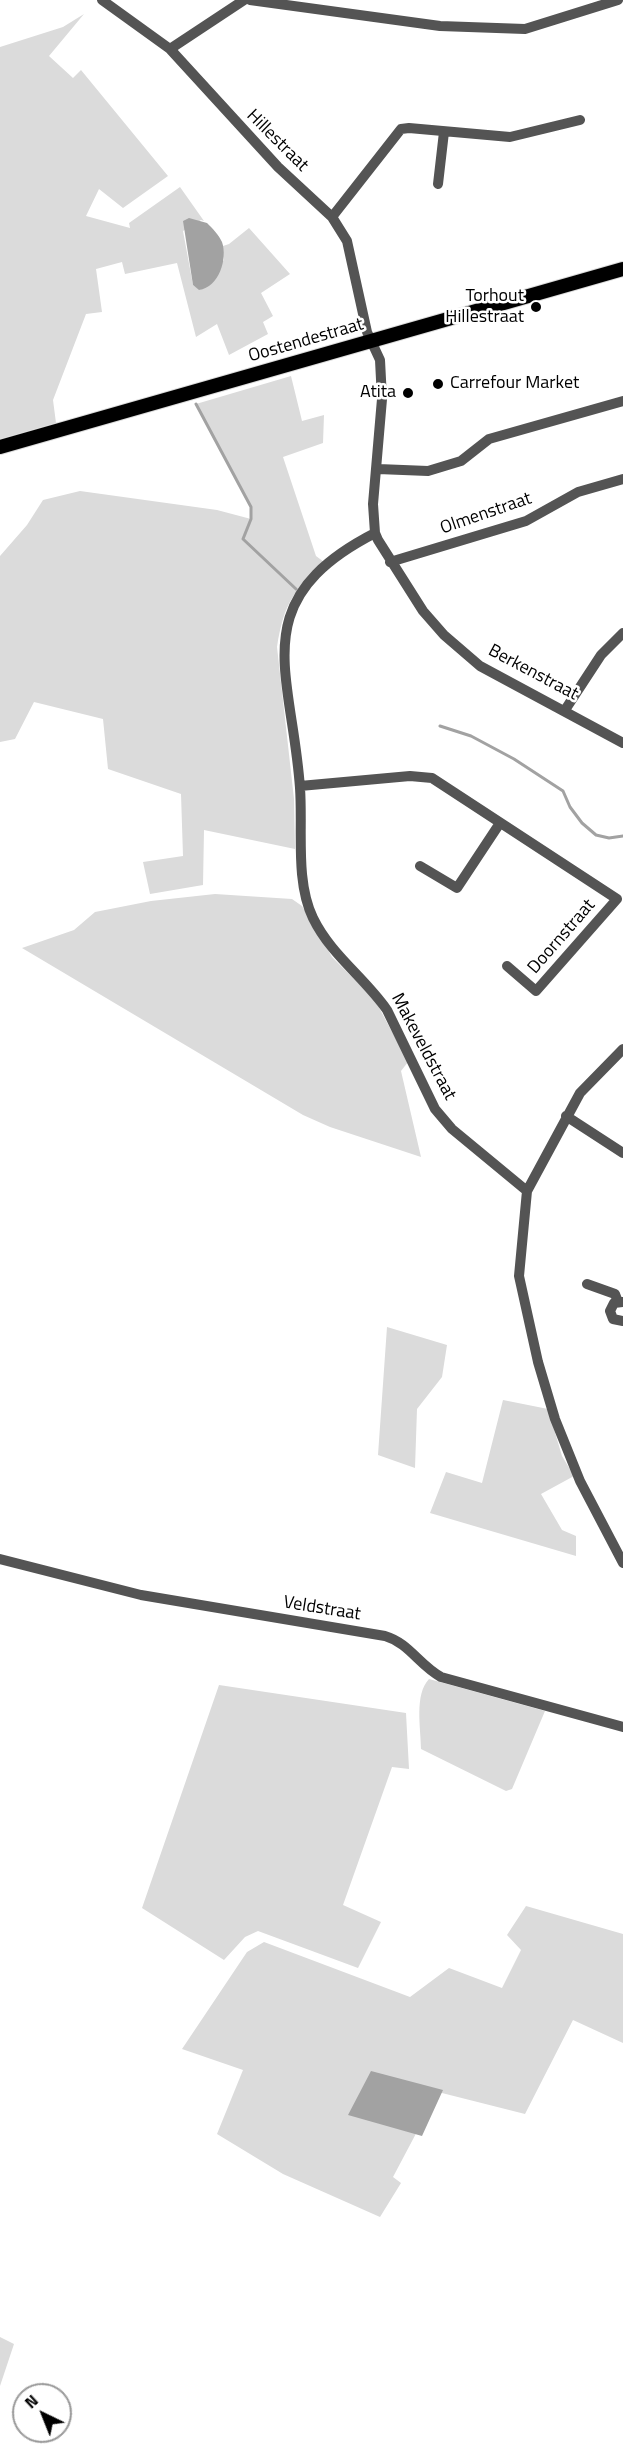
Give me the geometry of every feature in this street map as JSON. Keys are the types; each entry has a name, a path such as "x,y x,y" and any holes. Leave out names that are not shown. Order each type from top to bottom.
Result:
{"main road":[{"name":"Oostendestraat","path":"0,447 623,269"}],"street":[{"name":"Hillestraat","path":"102,0 170,49 271,159 332,217 347,241 370,341"},
{"path":"170,49 244,0"},
{"path":"250,0 440,26 525,29 618,0"},
{"path":"332,217 401,129 510,137 580,120"},
{"path":"438,184 444,132"},
{"path":"370,341 380,360 382,399 378,469 373,504 375,533"},
{"path":"378,469 428,471 468,458 489,439 623,401"},
{"name":"Olmenstraat","path":"390,562 526,521 578,492 623,479"},
{"name":"Berkenstraat","path":"375,533 390,562 423,611 444,635 480,666 566,710 623,743"},
{"name":"Makeveldstraat","path":"375,533 352,545 308,582 292,605 286,625 283,649 285,691 300,786 303,894 313,918 338,957 377,995 387,1010 435,1109 452,1129 527,1191"},
{"path":"566,710 601,655 623,633"},
{"name":"Doornstraat","path":"300,786 410,776 432,778 555,856 617,900 536,991 507,966"},
{"path":"420,866 457,888 500,823"},
{"path":"623,1049 597,1073 566,1116 527,1191 519,1276 538,1362 555,1419 580,1481 620,1546 623,1563"},
{"path":"566,1116 623,1153"},
{"path":"587,1284 615,1294 620,1302 611,1306 610,1315 616,1321 623,1321"},
{"name":"Veldstraat","path":"0,1559 141,1595 385,1636 403,1644 425,1667 441,1677 623,1727"}],"shaded area":[{"path":"84,14 49,56 73,78 81,70 168,176 123,208 99,189 86,216 130,228 129,223 180,187 204,221 201,220 183,231 193,285 200,290 224,260 223,246 249,228 290,274 261,293 273,316 263,322 268,334 229,355 217,324 196,337 177,263 125,274 122,262 96,269 102,312 86,314 53,400 56,423 0,439 0,47 63,27"},
{"path":"189,218 207,223 219,237 224,249 223,264 217,278 206,288 199,290 193,285 183,221"},
{"path":"291,376 302,421 324,415 323,443 283,457 316,556 324,562 297,590 292,599 283,619 277,647 294,799 295,849 204,830 203,885 150,894 143,862 183,856 181,794 108,769 103,719 34,702 15,739 0,742 0,556 27,525 43,500 80,491 217,510 251,519 251,507 196,404"},
{"path":"215,894 292,899 302,906 332,957 375,1000 408,1062 401,1071 421,1157 330,1127 303,1115 22,948 74,930 95,912 151,901"},
{"path":"387,1327 447,1345 442,1377 417,1409 415,1468 378,1455"},
{"path":"503,1400 548,1409 562,1456 574,1476 541,1494 562,1530 576,1536 576,1556 430,1513 446,1472 482,1483"},
{"path":"429,1679 545,1711 512,1789 506,1791 421,1749 421,1694"},
{"path":"219,1685 406,1713 409,1769 392,1767 343,1905 381,1922 358,1968 258,1931 245,1937 224,1960 142,1908"},
{"path":"526,1906 623,1934 623,2043 573,2020 525,2114 438,2092 393,2177 401,2183 380,2217 283,2174 217,2134 243,2070 182,2049 247,1952 264,1942 410,1997 449,1968 502,1988 521,1950 507,1935"},
{"path":"371,2071 443,2090 422,2136 348,2115"},
{"path":"0,2337 14,2344 0,2386"}],"waterway":[{"path":"196,404 251,507 251,519 243,539 296,589"},
{"path":"440,726 471,736 514,759 563,791 570,807 582,823 596,835 609,838 623,836"}],"place":[{"name":"Torhout Hillestraat","path":"536,307"},
{"name":"Carrefour Market","path":"438,384"},
{"name":"Atita","path":"408,393"}]}
